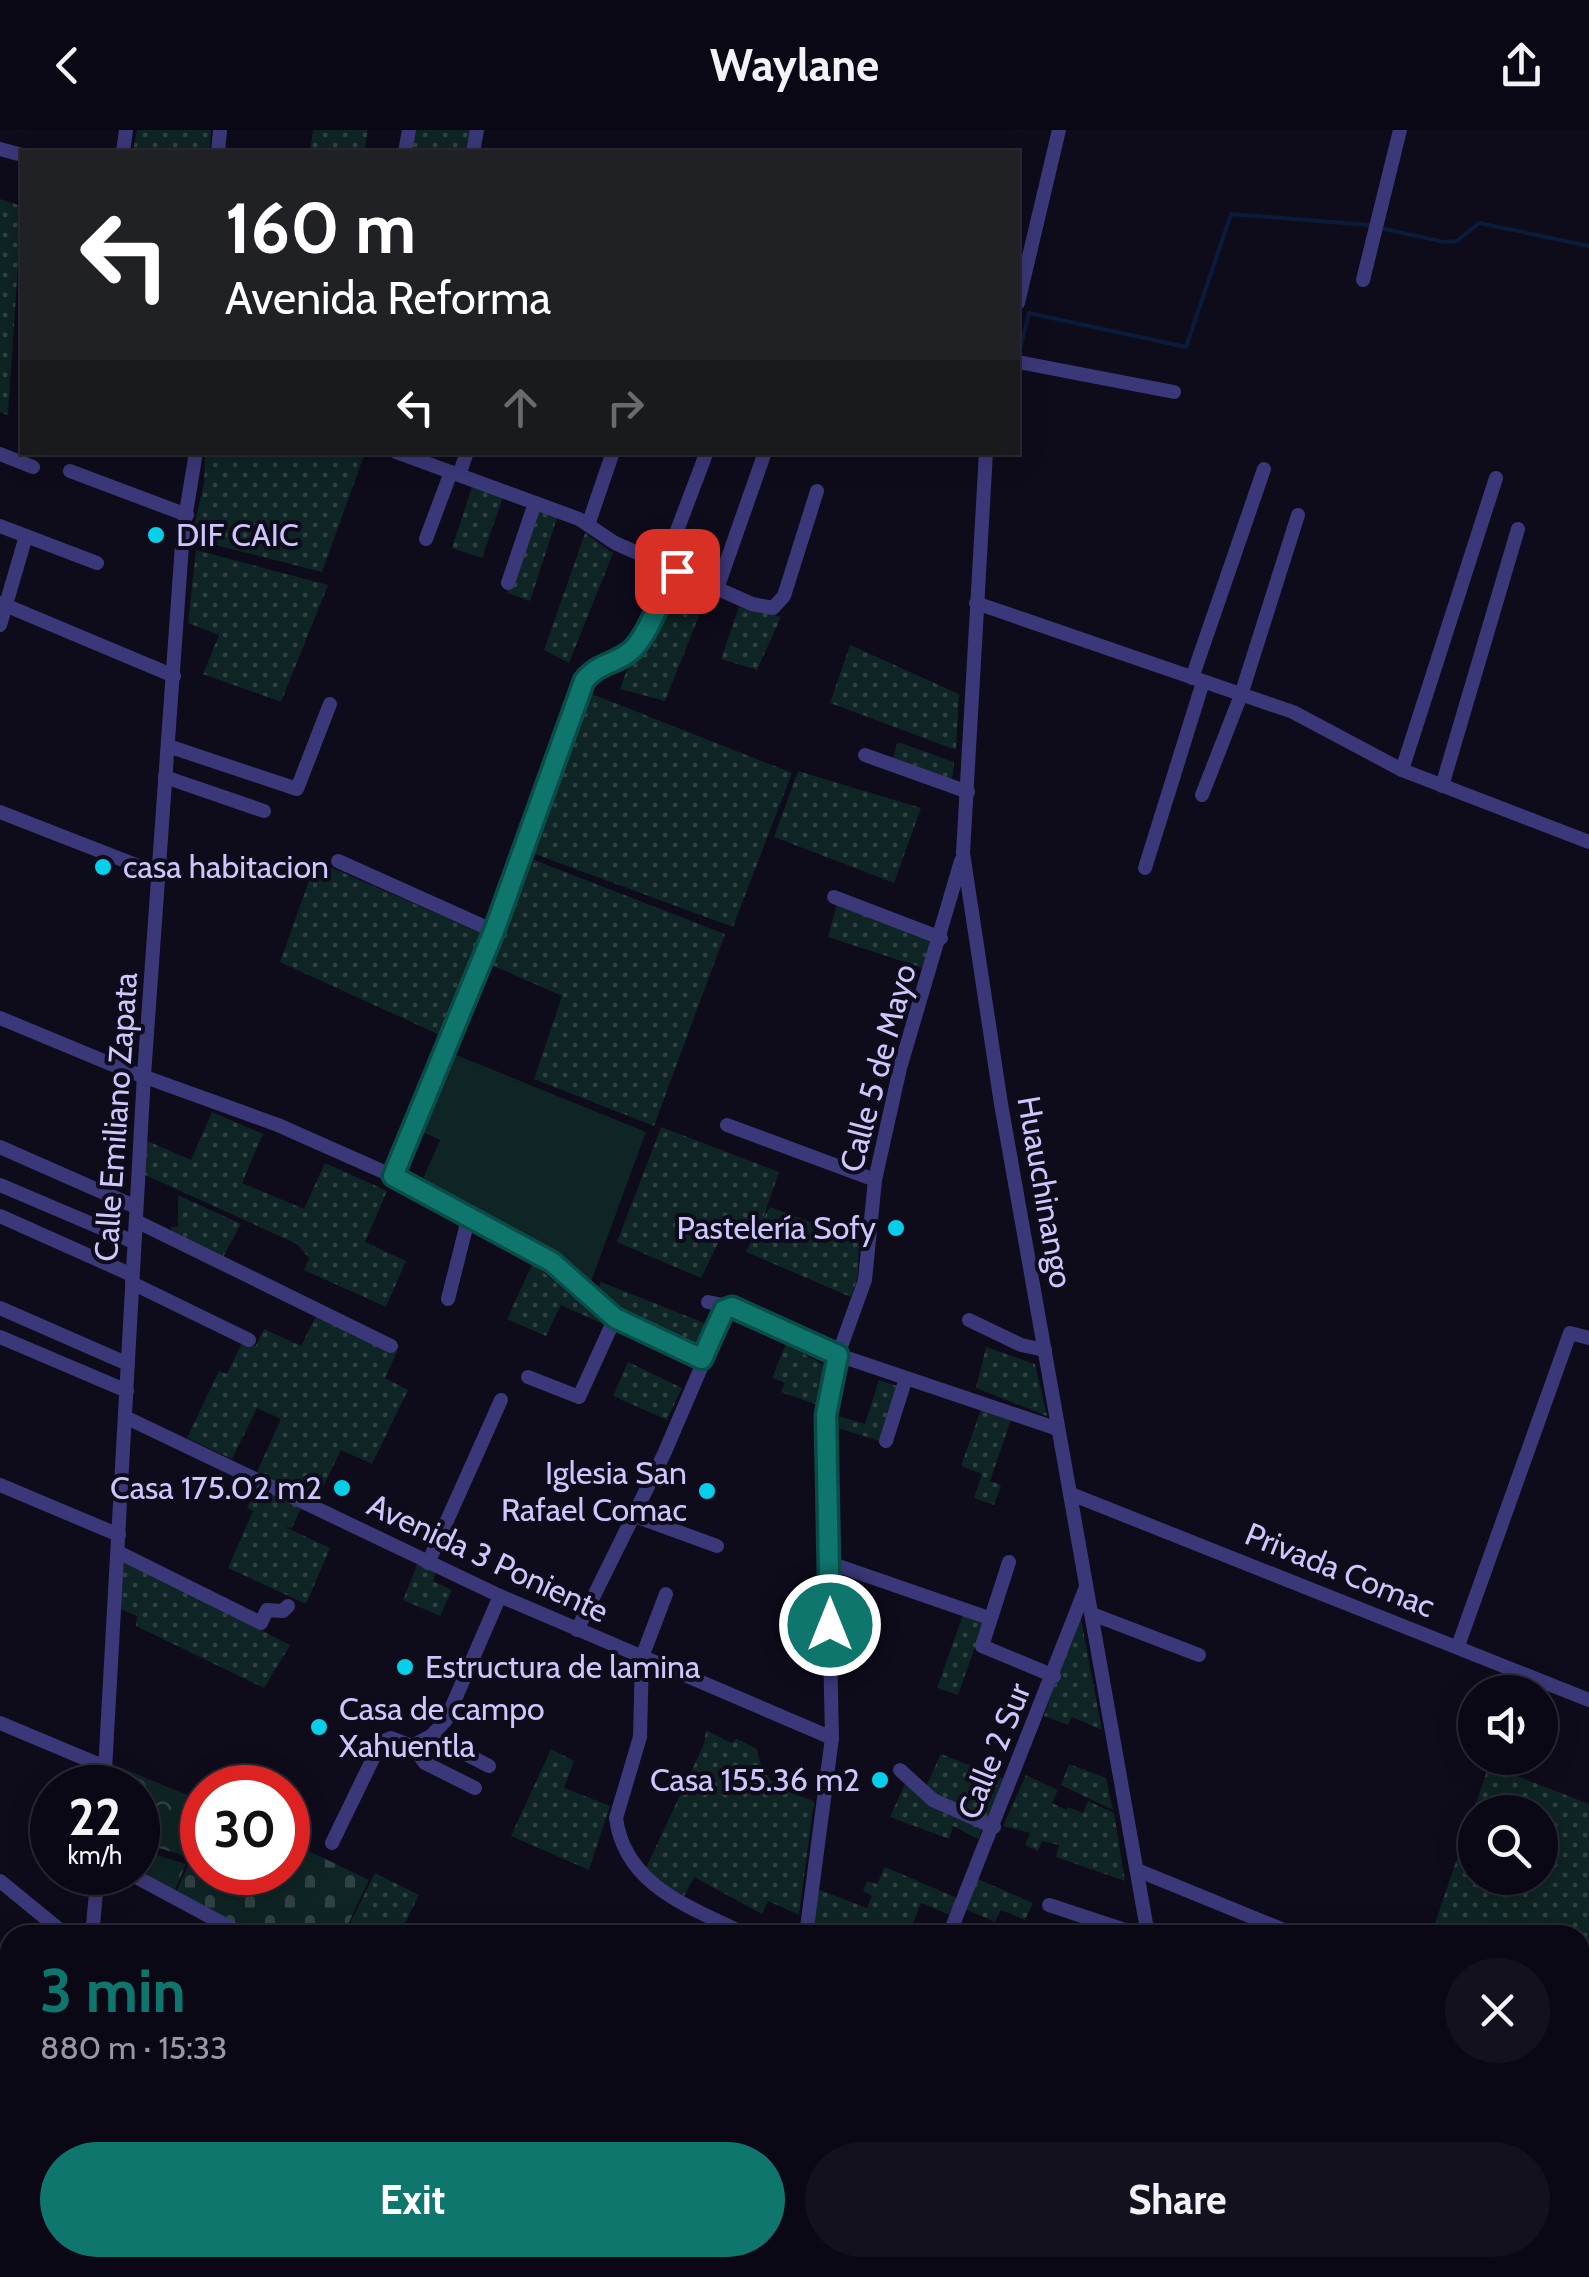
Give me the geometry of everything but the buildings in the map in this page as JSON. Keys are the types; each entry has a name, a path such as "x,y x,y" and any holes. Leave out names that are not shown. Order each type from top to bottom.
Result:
{"street":[{"path":"1020,295 1059,130"},
{"path":"1363,280 1400,130"},
{"path":"1020,362 1174,392"},
{"path":"0,454 33,467"},
{"name":"Calle Emiliano Zapata","path":"105,1765 144,1075 165,777 196,455"},
{"path":"404,455 536,503 717,589 773,608 779,604 817,491"},
{"path":"426,539 465,455"},
{"path":"588,525 613,455"},
{"path":"393,1176 494,931 584,681 591,671 636,645 671,568 706,455"},
{"path":"717,589 764,455"},
{"name":"Huauchinango","path":"986,455 962,853 1044,1350 1146,1925"},
{"path":"1145,868 1264,469"},
{"path":"70,471 187,515"},
{"path":"1402,770 1496,478"},
{"path":"508,583 536,503"},
{"path":"1202,795 1241,696 1298,514"},
{"path":"0,526 96,564"},
{"path":"1442,786 1518,529"},
{"path":"0,624 26,536"},
{"path":"976,602 1292,712 1402,770 1589,842"},
{"path":"3,604 174,676"},
{"path":"168,746 297,789 330,704"},
{"path":"865,755 968,792"},
{"path":"165,777 264,811"},
{"path":"0,812 159,874"},
{"name":"Calle 5 de Mayo","path":"807,1925 832,1738 826,1415 838,1355 865,1280 875,1180 900,1068 942,938 962,853"},
{"path":"338,861 494,931"},
{"path":"834,897 942,938"},
{"path":"0,1018 278,1125 393,1176 552,1262 615,1318 702,1359"},
{"path":"728,1124 875,1180"},
{"path":"0,1147 390,1346"},
{"path":"0,1185 134,1242"},
{"path":"0,1216 249,1340"},
{"path":"448,1299 468,1216"},
{"path":"708,1302 838,1355 1058,1429"},
{"path":"577,1630 664,1454 727,1307"},
{"path":"0,1308 128,1364"},
{"path":"528,1377 579,1397 615,1318"},
{"path":"969,1320 1021,1345 1044,1350"},
{"path":"1458,1646 1570,1333 1589,1338"},
{"path":"0,1337 127,1390"},
{"path":"886,1441 906,1378"},
{"path":"428,1563 501,1400"},
{"name":"Avenida 3 Poniente","path":"125,1417 500,1596 832,1738"},
{"path":"0,1486 119,1535"},
{"name":"Privada Comac","path":"1070,1494 1589,1700"},
{"path":"632,1515 717,1546"},
{"path":"118,1552 261,1624 268,1610 284,1611 288,1606"},
{"path":"1009,1562 982,1646 1054,1676"},
{"path":"830,1563 988,1618"},
{"name":"Calle 2 Sur","path":"954,1925 1087,1585"},
{"path":"666,1594 642,1657 640,1737 616,1818 617,1830 652,1887 727,1925"},
{"path":"412,1746 432,1736 446,1720 500,1596"},
{"path":"1092,1614 1200,1655"},
{"path":"0,1723 98,1765"},
{"path":"432,1736 488,1766"},
{"path":"332,1844 381,1742 391,1738 412,1746 425,1764 475,1788"},
{"path":"900,1770 934,1800 994,1827"},
{"path":"1138,1870 1272,1925"},
{"path":"0,1881 54,1925"},
{"path":"160,1890 225,1925"},
{"path":"93,1925 96,1895"},
{"path":"1049,1905 1110,1925"}],"green space":[{"path":"137,130 211,130 210,150 133,150"},
{"path":"313,130 368,130 364,150 310,150"},
{"path":"415,130 472,130 468,150 412,148"},
{"path":"0,199 20,205 20,236 8,415 0,412"},
{"path":"205,455 364,455 322,572 191,539 204,484"},
{"path":"472,487 503,497 482,558 452,548"},
{"path":"538,510 557,518 530,601 507,593"},
{"path":"585,533 613,553 569,663 544,650"},
{"path":"196,550 328,585 281,702 203,674 219,635 188,623"},
{"path":"677,579 709,591 665,701 620,689 630,661"},
{"path":"739,607 781,617 757,670 721,659"},
{"path":"850,645 959,694 956,750 830,703"},
{"path":"592,694 792,773 733,927 532,853"},
{"path":"898,742 954,762 952,781 892,760"},
{"path":"798,771 921,808 894,883 774,837"},
{"path":"529,858 725,934 654,1126 534,1079 562,996 487,963"},
{"path":"316,861 486,935 444,1037 280,962"},
{"path":"837,904 931,939 923,968 828,937"},
{"path":"449,1052 646,1132 589,1287 560,1259 422,1181 440,1140 421,1131"},
{"path":"212,1112 263,1134 242,1183 304,1209 325,1163 387,1191 365,1242 406,1261 386,1307 304,1270 309,1258 297,1244 143,1174 145,1140 191,1160"},
{"path":"661,1127 779,1172 763,1219 770,1207 859,1240 858,1277 851,1297 746,1252 757,1229 727,1225 701,1278 617,1242"},
{"path":"178,1195 241,1224 223,1257 171,1233 171,1227 178,1227"},
{"path":"533,1263 603,1324 561,1305 546,1336 507,1319"},
{"path":"601,1282 712,1326 700,1345 618,1315 595,1294"},
{"path":"317,1314 397,1352 385,1378 408,1390 372,1464 341,1450 315,1503 256,1474 281,1419 257,1408 232,1459 187,1438 219,1371 227,1374 243,1341 255,1347 264,1329 301,1346"},
{"path":"786,1344 824,1365 818,1405 781,1392 785,1383 772,1378"},
{"path":"986,1347 1035,1364 1047,1416 976,1388"},
{"path":"628,1362 682,1388 667,1420 613,1396"},
{"path":"879,1380 900,1387 883,1442 828,1425 832,1414 865,1424"},
{"path":"981,1410 1011,1420 990,1481 1001,1485 994,1505 974,1498 982,1474 961,1466"},
{"path":"259,1483 303,1504 292,1528 285,1527 330,1548 306,1604 228,1568 253,1511 247,1508"},
{"path":"121,1558 290,1645 264,1688 136,1626 137,1616 120,1609"},
{"path":"418,1563 436,1572 433,1581 452,1590 440,1616 403,1600"},
{"path":"964,1612 985,1619 958,1695 937,1688"},
{"path":"1080,1614 1102,1730 1072,1717 1068,1725 1044,1716"},
{"path":"706,1730 731,1743 737,1739 757,1749 769,1778 814,1801 799,1915 768,1901 762,1914 694,1877 683,1898 644,1872 704,1744"},
{"path":"551,1749 574,1761 564,1788 610,1806 589,1870 511,1836"},
{"path":"941,1754 1004,1779 987,1820 936,1798 925,1788"},
{"path":"1069,1764 1106,1778 1113,1810 1061,1785"},
{"path":"1026,1775 1058,1790 1052,1803 1066,1810 1068,1807 1083,1813 1088,1801 1114,1813 1125,1881 1056,1857 1059,1845 1042,1841 1038,1851 1025,1845 1030,1833 1003,1826"},
{"path":"1486,1775 1515,1775 1589,1804 1589,1925 1434,1925 1458,1856 1458,1895 1558,1895 1558,1795 1479,1795"},
{"path":"908,1777 984,1825 978,1839 953,1826 949,1839 890,1817"},
{"path":"160,1784 180,1792 180,1854 160,1848"},
{"path":"310,1852 369,1880 348,1925 231,1925 174,1896 180,1883 180,1895 310,1895"},
{"path":"160,1856 180,1862 180,1878 173,1895 160,1886"},
{"path":"885,1867 957,1898 950,1915 921,1903 912,1925 812,1925 817,1889 867,1908 872,1896 863,1891 867,1881 877,1884"},
{"path":"375,1873 419,1895 404,1925 349,1925"},
{"path":"978,1879 1033,1903 1025,1920 1001,1910 995,1922 965,1909"}],"waterway":[{"path":"1020,349 1029,313 1186,347 1231,214 1369,225"},
{"path":"1384,229 1444,242 1457,241 1479,223 1589,246"}],"place":[{"name":"DIF CAIC","path":"156,535"},
{"name":"casa habitacion","path":"103,867"},
{"name":"Pastelería Sofy","path":"896,1228"},
{"name":"Casa 175.02 m2","path":"342,1488"},
{"name":"Iglesia San Rafael Comac","path":"707,1491"},
{"name":"Estructura de lamina","path":"405,1667"},
{"name":"Casa de campo Xahuentla","path":"319,1727"},
{"name":"Casa 155.36 m2","path":"880,1780"}],"route":[{"path":"677,571 660,595 636,645 627,654 591,671 584,681 564,746 494,931 393,1176 552,1262 615,1318 702,1359 727,1307 838,1355 826,1415 830,1625"}]}
